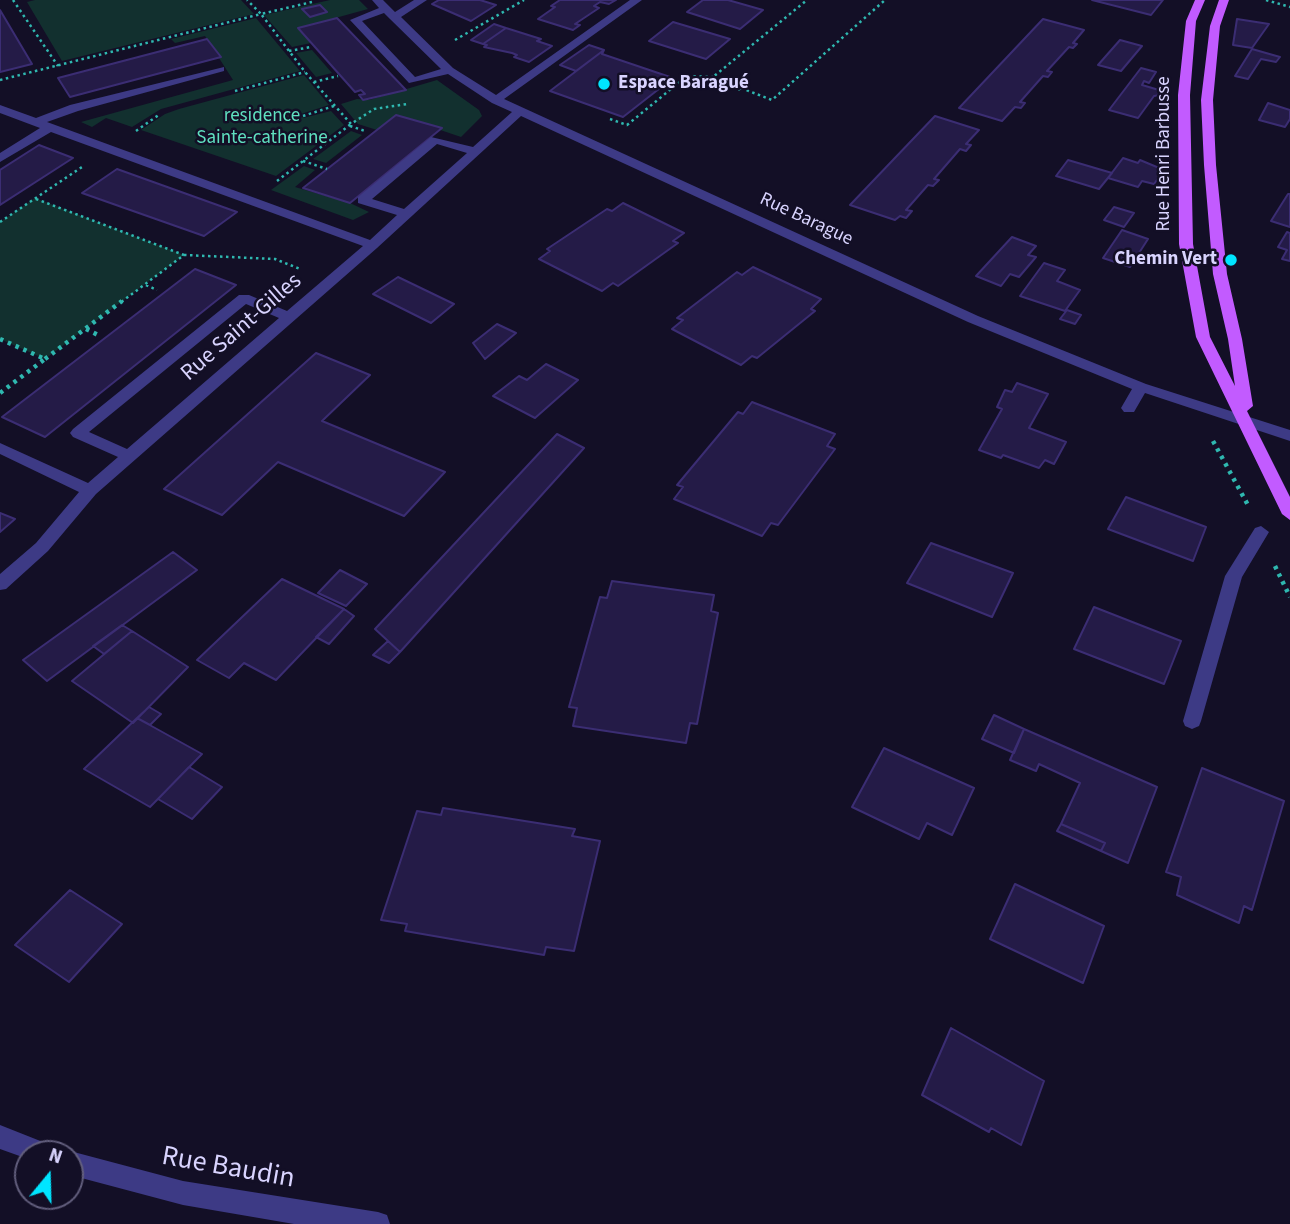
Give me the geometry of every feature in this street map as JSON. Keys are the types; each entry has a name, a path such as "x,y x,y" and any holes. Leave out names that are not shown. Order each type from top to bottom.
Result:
{"main road":[{"name":"Rue Henri Barbusse","path":"1200,0 1191,20 1184,95 1186,244 1203,337 1290,514"},
{"name":"Rue Henri Barbusse","path":"1224,0 1214,26 1208,100 1210,165 1220,274 1235,339 1248,424"}],"street":[{"path":"422,0 385,8 355,20 413,81 449,70"},
{"path":"496,100 638,0"},
{"name":"Rue Barague","path":"385,8 449,70 496,100 973,319 1141,387 1290,436"},
{"path":"0,158 43,124 74,108 219,69"},
{"path":"0,109 372,245"},
{"name":"Rue Saint-Gilles","path":"0,584 42,547 90,490 372,245 520,111"},
{"path":"406,214 363,200 435,140 475,151"},
{"path":"129,456 78,433 244,298 289,317"},
{"path":"1129,408 1141,387"},
{"path":"0,448 90,490"},
{"path":"1192,721 1234,576 1261,531"},
{"name":"Rue Baudin","path":"84,1168 120,1180 378,1224"}],"path":[{"path":"14,0 58,66"},
{"path":"247,0 350,125 365,131"},
{"path":"430,53 524,0"},
{"path":"713,77 807,0"},
{"path":"601,116 627,125 687,76 713,77 772,100 885,0"},
{"path":"1266,0 1290,7"},
{"path":"0,80 315,1"},
{"path":"289,51 311,47"},
{"path":"314,82 338,76"},
{"path":"251,201 374,109 415,103"},
{"path":"303,116 334,106"},
{"path":"0,222 109,149"},
{"path":"303,161 327,169"},
{"path":"35,198 184,255 275,259 331,281"},
{"path":"0,393 184,255"},
{"path":"145,285 157,290"},
{"path":"86,328 98,335"},
{"path":"0,339 45,359"},
{"path":"1195,406 1261,531 1290,597"}],"green space":[{"path":"241,0 254,14 62,61 27,2"},
{"path":"330,0 359,0 368,9 299,28 311,43 292,47 264,15"},
{"path":"256,18 300,71 161,109 132,127 106,118 92,127 81,122 233,80 205,36 175,43 171,39"},
{"path":"312,50 332,73 316,77 296,53"},
{"name":"residence Sainte-catherine","path":"304,75 329,105 301,114 303,118 331,111 344,125 276,176 141,130 165,114 179,109"},
{"name":"residence Sainte-catherine","path":"437,80 479,110 482,116 461,137 396,115 377,130 358,124 341,104 357,99 369,100"},
{"path":"351,131 362,135 326,163 313,159"},
{"path":"304,166 315,170 295,187 350,203 369,212 353,220 271,190"},
{"path":"35,198 184,255 45,359 0,339 0,222"}],"building":[{"path":"439,0 480,0 496,5 471,21 432,4"},
{"path":"560,0 616,0 609,4 600,2 594,6 599,8 575,24 580,25 573,30 538,19"},
{"path":"703,0 728,0 763,10 740,29 687,12"},
{"path":"1092,0 1163,0 1151,15"},
{"path":"320,5 327,12 310,17 302,9"},
{"path":"0,10 32,64 0,72"},
{"path":"337,18 406,90 363,100 359,95 365,94 361,90 355,92 298,28"},
{"path":"1043,19 1084,30 1073,43 1077,44 1073,48 1069,47 1047,71 1052,72 1048,77 1043,76 1020,102 1025,103 1021,108 1015,107 1002,121 959,108"},
{"path":"1237,19 1269,24 1252,48 1233,45"},
{"path":"673,22 730,39 706,59 649,41"},
{"path":"494,24 506,28 483,44 471,40"},
{"path":"506,28 541,39 537,41 552,46 529,62 514,57 517,55 512,53 484,47 487,45 483,44"},
{"path":"207,39 221,57 70,97 58,78"},
{"path":"1120,40 1142,46 1121,71 1098,65"},
{"path":"589,45 604,50 576,71 560,65"},
{"path":"1252,49 1280,57 1276,62 1261,59 1248,79 1235,76"},
{"path":"604,50 602,54 673,78 623,117 550,91"},
{"path":"1141,68 1156,72 1149,83 1144,81 1142,85 1159,90 1160,95 1154,96 1138,118 1109,110"},
{"path":"1268,103 1290,110 1290,119 1285,127 1259,120"},
{"path":"396,115 442,128 350,203 303,188"},
{"path":"935,116 979,130 966,144 971,145 966,151 960,149 934,179 939,180 933,186 928,185 906,210 912,211 906,218 900,216 895,220 850,205"},
{"path":"39,145 73,158 0,205 0,170"},
{"path":"1123,158 1138,163 1140,160 1164,170 1154,184 1142,181 1138,187 1108,178"},
{"path":"1068,160 1112,173 1099,189 1056,176"},
{"path":"117,169 237,212 204,236 82,193"},
{"path":"1290,194 1290,227 1271,221"},
{"path":"623,203 684,233 673,241 678,243 618,286 613,283 602,291 539,259 550,251 547,249 607,209 612,211"},
{"path":"1114,207 1134,213 1124,227 1104,220"},
{"path":"1122,230 1148,239 1130,267 1103,258"},
{"path":"1287,232 1290,233 1290,261 1282,259 1287,250 1278,247"},
{"path":"1012,237 1036,246 1028,255 1036,257 1019,277 1010,274 1001,286 976,276"},
{"path":"1044,263 1065,270 1057,281 1080,290 1065,311 1020,296"},
{"path":"753,267 821,299 811,309 815,311 757,358 752,356 741,365 672,329 683,320 677,318 737,272 742,275"},
{"path":"195,269 236,285 45,437 2,417"},
{"path":"398,277 454,304 431,323 373,294"},
{"path":"1067,310 1081,315 1075,324 1060,319"},
{"path":"497,324 516,333 485,359 473,343"},
{"path":"316,353 370,375 322,421 445,472 404,516 278,462 222,515 164,489"},
{"path":"546,364 578,380 535,418 493,396 519,376 527,380"},
{"path":"1017,383 1048,394 1029,428 1066,442 1054,464 1045,460 1039,468 1003,455 1001,458 979,450 1002,409 997,407 1005,390 1012,392"},
{"path":"752,402 835,434 827,446 835,449 778,525 771,523 762,536 674,499 683,487 677,485 738,412 743,414"},
{"path":"557,434 584,448 400,652 375,629"},
{"path":"1126,497 1206,527 1193,561 1108,529"},
{"path":"0,513 15,519 0,532"},
{"path":"931,543 1013,573 992,617 907,583"},
{"path":"173,552 197,570 47,681 23,660"},
{"path":"340,570 367,584 346,606 318,593"},
{"path":"282,579 344,609 276,680 244,663 229,678 197,660"},
{"path":"612,581 714,595 711,611 718,613 697,724 690,723 686,743 573,726 577,708 569,707 600,597 607,598"},
{"path":"1094,607 1181,641 1164,684 1074,649"},
{"path":"344,609 354,616 329,644 316,637"},
{"path":"122,625 132,631 104,654 93,646"},
{"path":"132,631 188,667 133,723 72,681"},
{"path":"388,641 400,652 389,663 373,655"},
{"path":"149,707 161,714 150,725 137,718"},
{"path":"994,715 1024,729 1014,753 982,739"},
{"path":"137,718 202,754 150,807 84,769"},
{"path":"1024,729 1157,787 1128,863 1101,851 1105,843 1061,824 1080,783 1039,764 1036,771 1010,760"},
{"path":"884,748 974,788 952,835 927,823 919,839 852,807"},
{"path":"189,767 222,787 192,819 158,799"},
{"path":"1202,768 1284,801 1252,910 1244,906 1239,923 1177,895 1181,877 1166,872"},
{"path":"443,808 575,829 572,836 600,841 574,951 546,947 544,955 405,931 407,924 381,920 417,811 441,815"},
{"path":"1061,824 1105,843 1101,851 1057,831"},
{"path":"1015,884 1104,926 1083,983 990,939"},
{"path":"70,890 122,924 69,982 15,945"},
{"path":"951,1028 1044,1081 1021,1145 991,1128 989,1132 922,1095"}],"place":[{"name":"Espace Baragué","path":"604,84"},
{"name":"Chemin Vert","path":"1231,260"}]}
